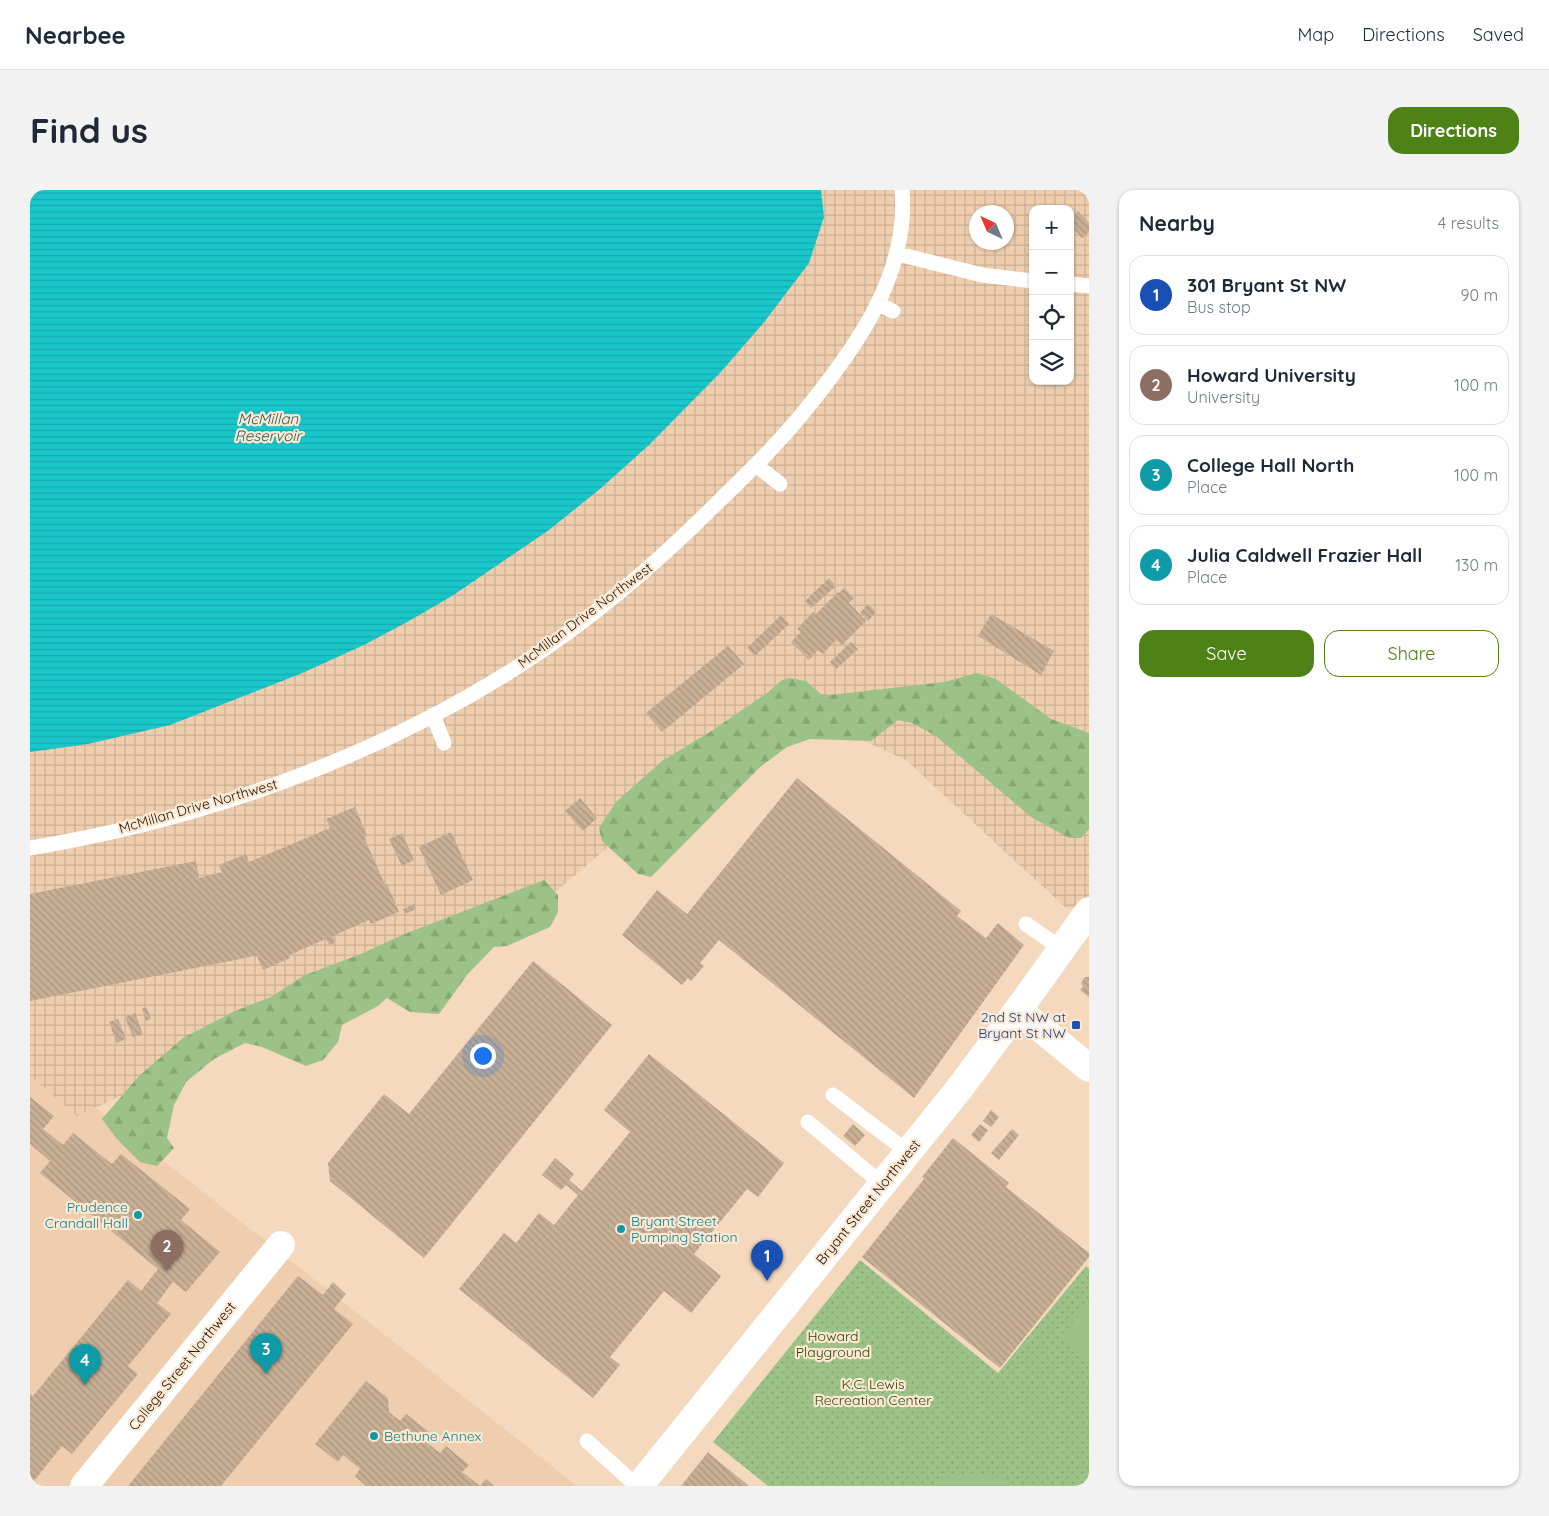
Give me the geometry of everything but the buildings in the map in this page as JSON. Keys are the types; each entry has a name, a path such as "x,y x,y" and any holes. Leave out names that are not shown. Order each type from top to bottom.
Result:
{"street":[{"name":"Bryant Street Northwest","path":"638,1486 959,1089 1089,911"},
{"path":"1018,1010 1089,1068"},
{"name":"College Street Northwest","path":"84,1486 281,1245"}],"lane":[{"name":"McMillan Drive Northwest","path":"30,848 125,829 224,802 329,764 433,716 524,663 577,625 628,593 756,465 799,418 857,341 877,304 898,254 903,213 902,190"},
{"path":"898,254 982,274 1029,280"},
{"path":"1074,284 1089,286"},
{"path":"877,304 893,310"},
{"path":"756,465 780,484"},
{"path":"433,716 444,743"},
{"path":"1026,924 1062,949"},
{"path":"833,1095 908,1152"},
{"path":"808,1122 882,1184"},
{"path":"587,1441 638,1486"}],"shaded area":[{"path":"30,190 1089,190 1089,906 1067,909 906,760 801,712 687,779 538,907 77,1116 30,1076"},
{"path":"30,1056 577,1486 30,1486"}],"green space":[{"path":"977,673 996,679 1051,719 1089,733 1089,829 1081,838 1069,838 1031,817 936,736 912,723 898,720 871,741 810,739 787,747 759,768 651,877 638,874 602,841 599,828 616,802 662,761 713,730 767,693 782,680 789,678 806,681 821,694 830,695 944,682"},
{"path":"544,880 558,895 558,912 550,927 507,946 494,947 467,975 439,1014 410,1012 387,998 378,1006 342,1025 338,1042 323,1060 306,1066 262,1047 245,1043 214,1059 186,1082 174,1105 167,1138 174,1148 157,1166 140,1162 116,1138 102,1119 138,1077 183,1038 235,1011 271,997 305,975"},
{"name":"K.C. Lewis Recreation Center","path":"860,1260 998,1373 1086,1266 1089,1269 1089,1486 768,1486 713,1442"},
{"path":"1089,1303 1089,1361 1061,1337"},
{"path":"970,1473 995,1476 1018,1486 931,1486 945,1478"}],"water":[{"name":"McMillan Reservoir","path":"30,190 821,190 824,217 809,263 765,321 720,373 649,445 600,489 549,530 452,596 364,645 300,674 170,725 88,744 30,752"}],"place":[{"name":"2nd St NW at Bryant St NW","path":"1076,1025"},
{"name":"Prudence Crandall Hall","path":"138,1215"},
{"name":"Bryant Street Pumping Station","path":"621,1229"},
{"name":"Howard University","path":"167,1271"},
{"name":"301 Bryant St NW","path":"767,1281"},
{"name":"College Hall North","path":"266,1374"},
{"name":"Julia Caldwell Frazier Hall","path":"85,1385"},
{"name":"Bethune Annex","path":"374,1436"}],"park label":[{"name":"Howard Playground","path":"833,1344"}]}
